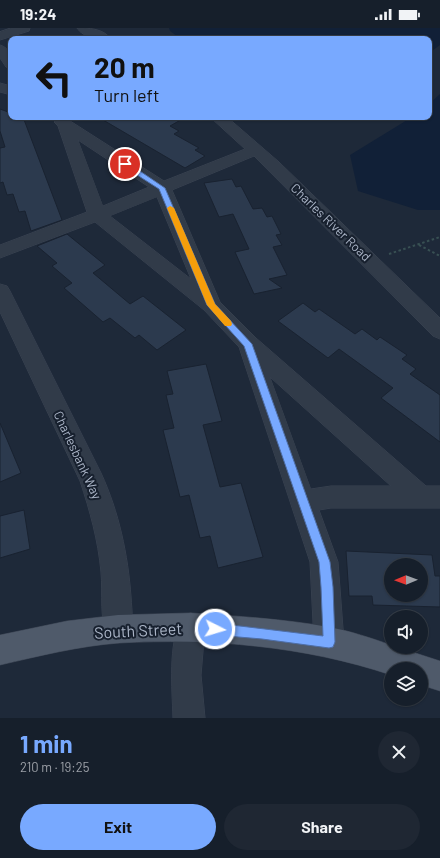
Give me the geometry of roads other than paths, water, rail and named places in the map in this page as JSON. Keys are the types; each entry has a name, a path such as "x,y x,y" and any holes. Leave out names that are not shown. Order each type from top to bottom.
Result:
{"main road":[{"name":"South Street","path":"0,650 67,636 118,629 191,627 329,642 367,652 440,676"}],"street":[{"path":"0,36 24,28"},
{"path":"83,28 98,36"},
{"path":"0,50 8,60"},
{"name":"Charles River Road","path":"221,120 273,165 440,331"},
{"path":"61,121 162,188 211,305"},
{"path":"61,121 96,215 211,305 248,344 430,497"},
{"path":"0,252 96,215 255,150"},
{"name":"Charlesbank Way","path":"2,299 92,481 111,543 117,590 118,629"},
{"path":"248,344 324,562 328,597 329,642"},
{"path":"304,501 331,497 430,497"},
{"path":"188,718 186,675 191,627"}],"water":[{"path":"169,28 440,28 440,45 432,51 432,36 177,36 170,31"},
{"path":"440,94 440,210 418,210 358,191 350,155 407,120 432,120 432,101"}]}
